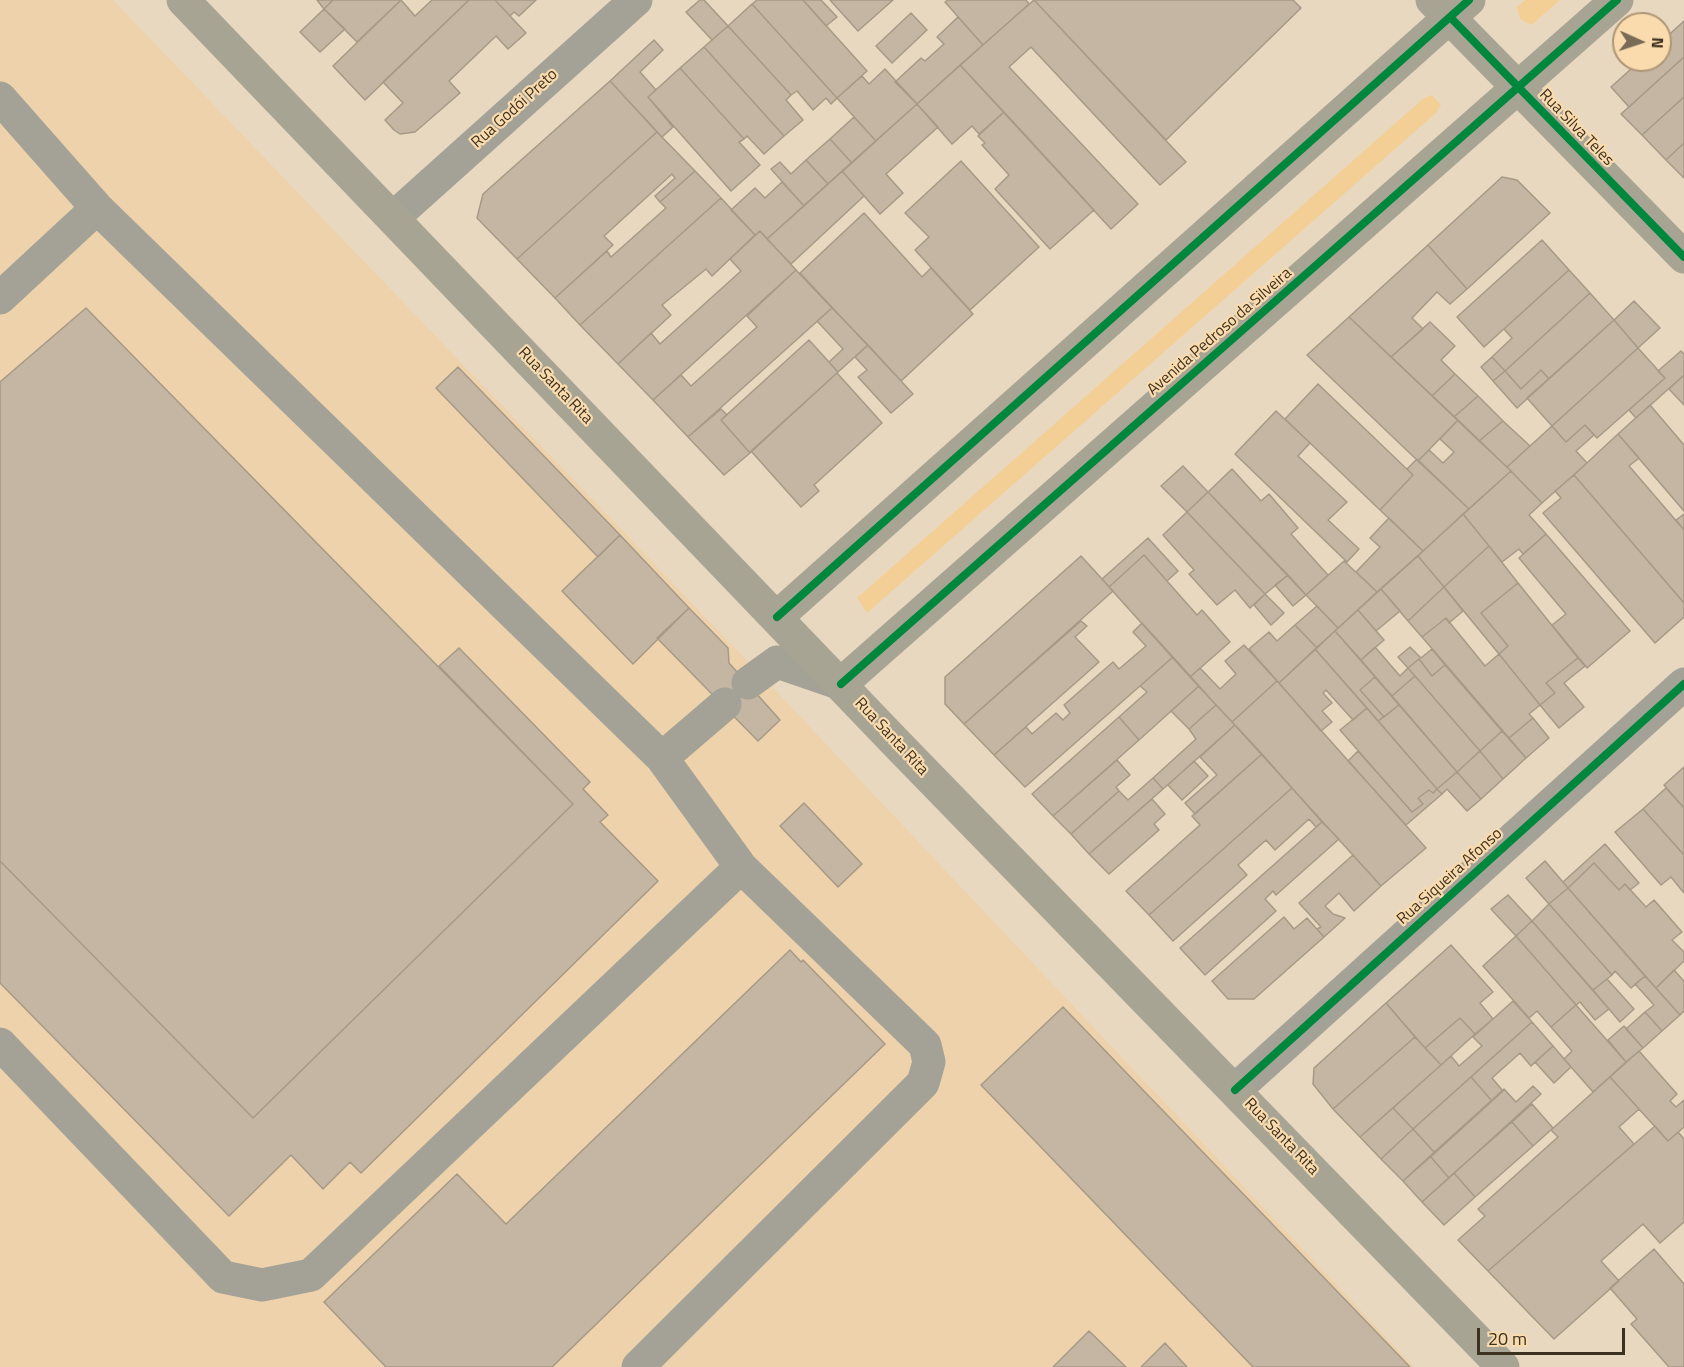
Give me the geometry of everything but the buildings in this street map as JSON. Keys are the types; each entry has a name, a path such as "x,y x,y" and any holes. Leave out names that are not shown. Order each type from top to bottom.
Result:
{"main road":[{"name":"Rua Santa Rita","path":"183,0 1503,1367"},
{"name":"Avenida Pedroso da Silveira","path":"841,684 902,627 1434,163 1517,86 1617,0"},
{"name":"Rua Silva Teles","path":"1450,6 1517,86 1684,256"},
{"path":"777,617 1450,6"}],"street":[{"name":"Rua Godói Preto","path":"393,218 636,0"},
{"path":"0,98 97,208 662,758 741,867 925,1044 929,1062 923,1083 638,1367"},
{"path":"0,298 97,208"},
{"path":"777,617 777,662"},
{"path":"777,662 841,684"},
{"path":"662,758 777,662"},
{"name":"Rua Siqueira Afonso","path":"1235,1090 1684,684"},
{"path":"0,1044 223,1277 262,1286 311,1275 741,867"}],"shaded area":[{"path":"0,0 113,0 760,674 1414,1367 0,1367"},
{"path":"1525,0 1560,0 1532,25 1520,19 1517,7"},
{"path":"1432,95 1441,105 1436,113 867,613 857,598 1424,98"}],"cycle path":[{"path":"777,617 1469,0"},
{"path":"841,684 1617,0"},
{"path":"1450,17 1684,257"},
{"path":"1235,1090 1684,684"}]}
